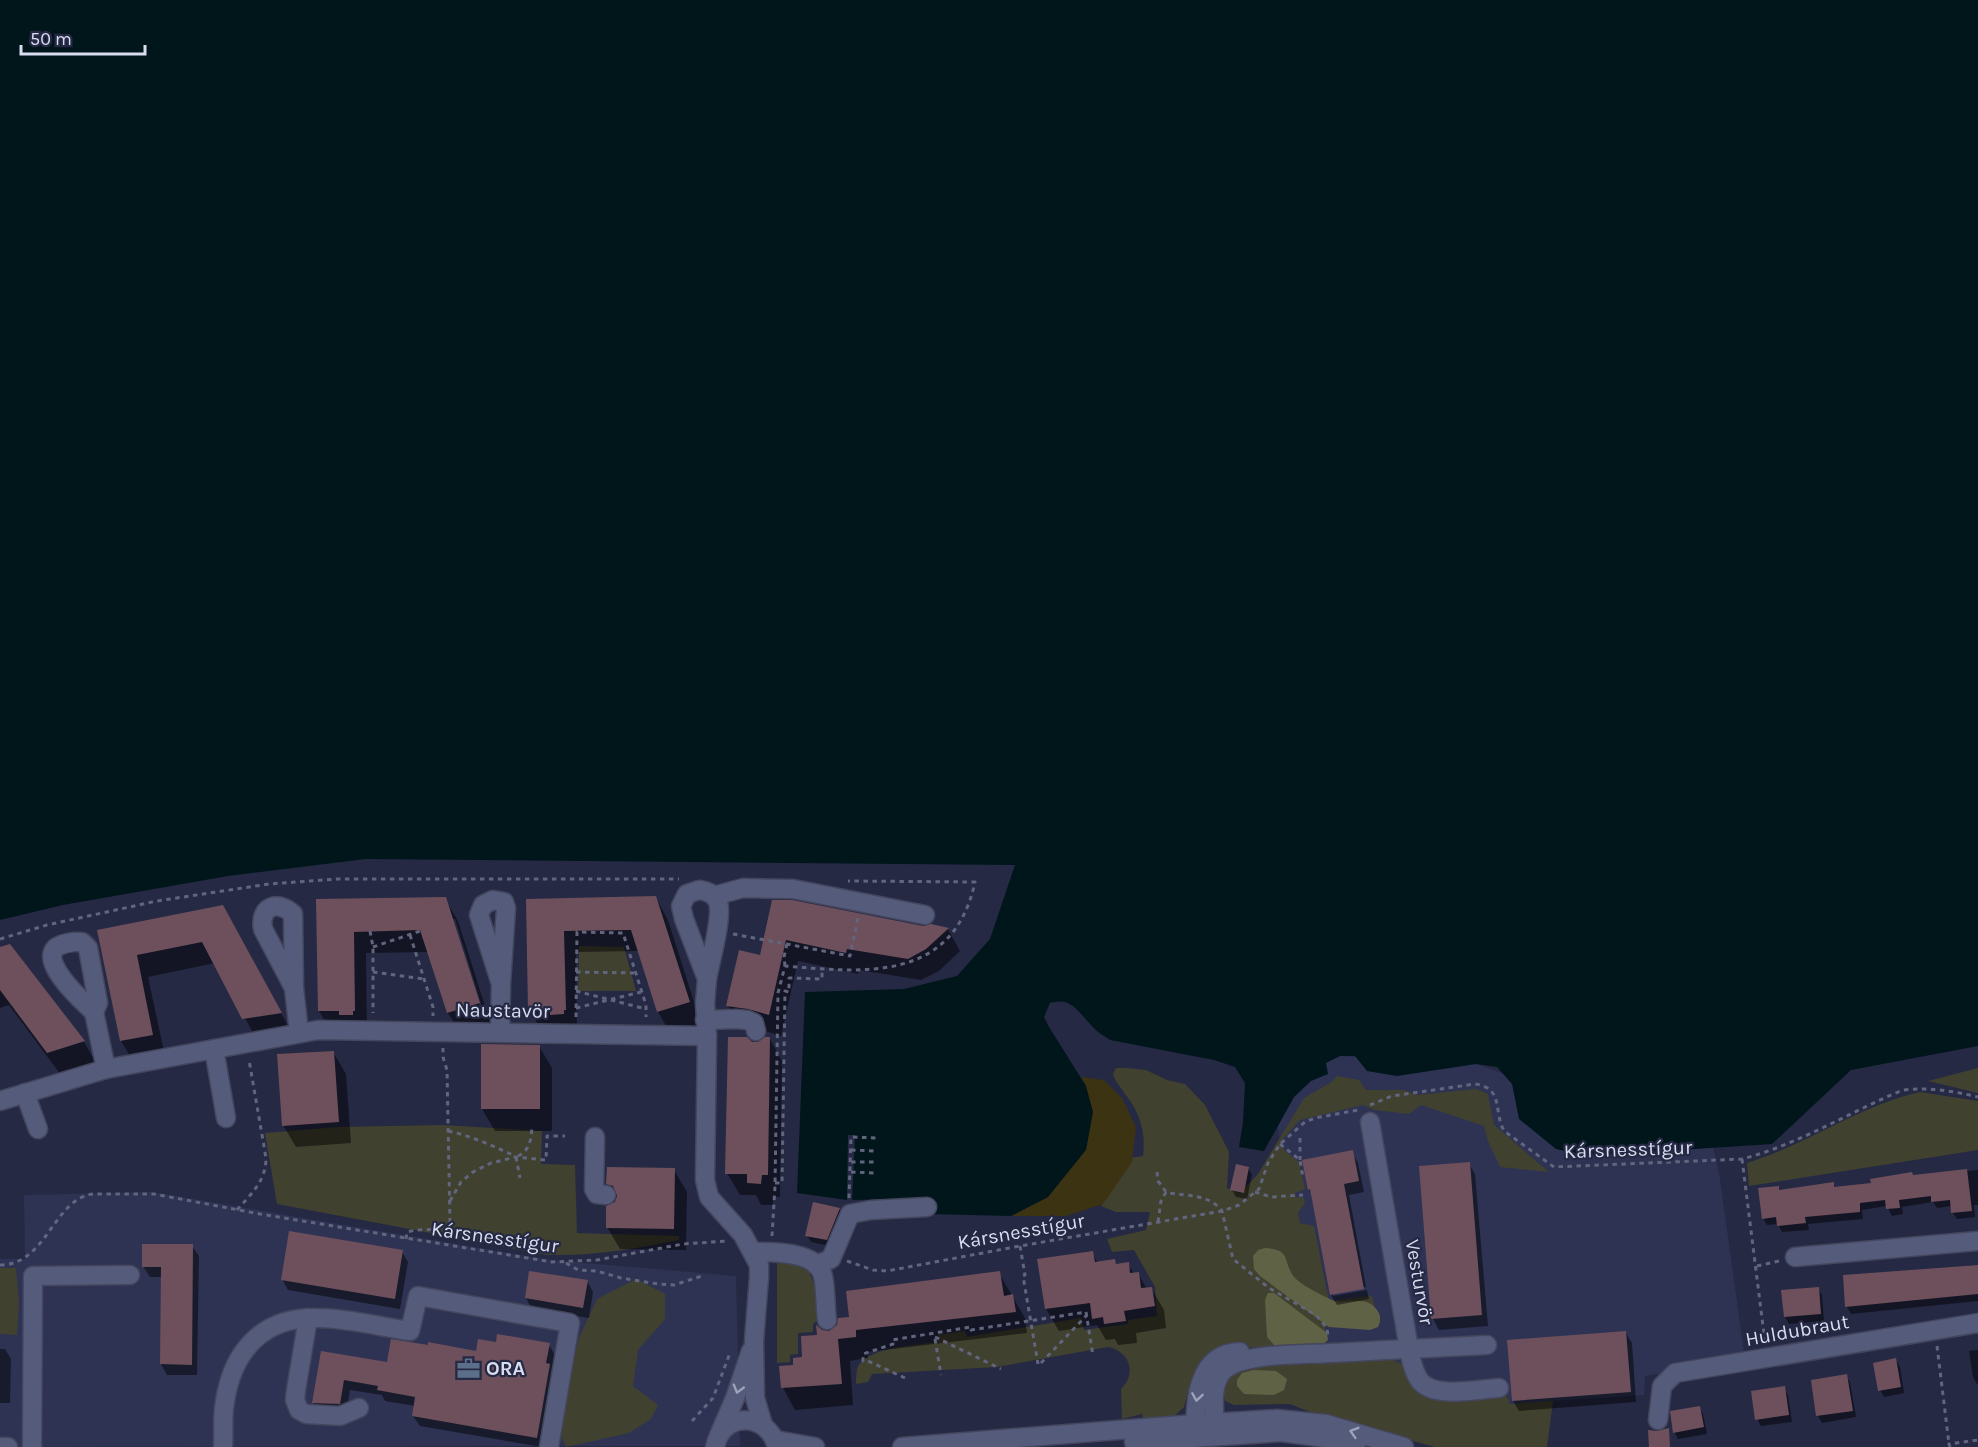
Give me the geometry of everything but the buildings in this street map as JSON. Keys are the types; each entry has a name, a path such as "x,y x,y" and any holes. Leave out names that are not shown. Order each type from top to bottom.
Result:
{"street":[{"path":"714,896 743,888 793,889 925,915"},
{"path":"707,979 681,906 687,894 693,891 704,890 714,896 719,906 707,979 705,1180 709,1197 741,1244 759,1265 754,1341 755,1398 763,1425"},
{"path":"500,1032 501,984"},
{"path":"294,988 299,1033"},
{"path":"94,1012 106,1069"},
{"name":"Naustavör","path":"0,1101 106,1069 318,1030 646,1034 706,1028 747,1020 754,1023 756,1031"},
{"path":"214,1049 226,1118"},
{"path":"25,1093 38,1130"},
{"name":"Vesturvör","path":"1215,1429 1217,1382 1221,1373 1240,1361 1272,1356 1409,1348 1366,1113"},
{"path":"595,1137 594,1189 597,1194 606,1195"},
{"path":"816,1265 831,1259 850,1214 872,1210 927,1207"},
{"path":"1795,1257 1978,1241"},
{"path":"741,1244 798,1255 816,1265 822,1272 827,1320"},
{"path":"32,1447 33,1276 130,1275"},
{"path":"223,1447 225,1402 231,1376 242,1351 259,1335 278,1324 308,1318 410,1331 418,1296 570,1323 549,1447"},
{"path":"308,1318 295,1400 299,1410 306,1414 340,1416 359,1408"},
{"name":"Huldubraut","path":"1658,1420 1662,1386 1675,1373 1978,1323"},
{"path":"717,1441 731,1410 754,1341"},
{"path":"1487,1345 1409,1348 1419,1380 1432,1390 1449,1392 1499,1388"},
{"name":"Vesturvör","path":"1195,1431 1198,1386 1216,1360 1233,1352 1272,1356"},
{"path":"1052,1447 1215,1429 1277,1419 1326,1424 1404,1447"},
{"path":"717,1441 726,1427 744,1420 763,1425 768,1429 776,1444 815,1447"},
{"path":"1215,1429 1301,1434 1326,1438 1356,1447"},
{"path":"902,1447 1195,1431"},
{"path":"0,1447 8,1447"}],"path":[{"path":"0,939 47,925 157,901 269,884 337,879 687,879"},
{"path":"716,931 850,956 862,903"},
{"path":"370,931 373,947 373,1030"},
{"path":"373,947 420,931"},
{"path":"576,1033 577,932 622,933 646,1009 646,1034"},
{"path":"405,1239 407,1232 446,1229 450,1223 447,1070 433,1007 410,934"},
{"path":"787,944 784,957 785,966 778,993 775,1183 782,1183 785,992 789,992 789,978 822,979 822,969"},
{"path":"785,966 848,971"},
{"path":"373,972 424,979"},
{"path":"576,972 635,973"},
{"path":"576,992 646,1009"},
{"path":"576,1008 641,992"},
{"path":"237,1210 262,1179 266,1168 246,1043"},
{"name":"Kársnesstígur","path":"833,1256 873,1270 887,1271 1222,1211 1239,1205 1259,1189 1268,1163 1280,1144 1305,1122 1315,1118 1366,1113 1392,1096 1475,1084 1487,1086 1494,1093 1499,1122 1504,1131 1554,1167 1742,1159 1770,1152 1808,1136 1904,1090 1932,1089 1978,1097"},
{"path":"450,1202 461,1182 473,1172 491,1163 526,1152 530,1143 531,1127"},
{"path":"448,1131 488,1143 516,1157 546,1160 547,1136 565,1136"},
{"path":"849,1200 852,1137 876,1138"},
{"path":"1300,1138 1300,1160 1302,1173 1304,1173"},
{"path":"1280,1144 1300,1160"},
{"path":"851,1150 875,1151"},
{"path":"516,1157 520,1178"},
{"path":"1742,1159 1767,1359"},
{"path":"851,1161 875,1162"},
{"path":"851,1172 875,1173"},
{"path":"1156,1172 1158,1181 1166,1192 1208,1199 1218,1205 1222,1211 1233,1259 1269,1288 1316,1315 1327,1329 1329,1353"},
{"name":"Kársnesstígur","path":"0,1265 18,1262 28,1255 77,1199 88,1195 154,1194 405,1239 552,1262 565,1262 597,1260 683,1244 741,1244 772,1240 775,1183"},
{"path":"1158,1222 1161,1201 1166,1192"},
{"path":"1256,1192 1271,1197 1303,1195"},
{"path":"1020,1246 1030,1321 1039,1363 1087,1315"},
{"path":"1757,1266 1795,1257"},
{"path":"565,1262 578,1270 597,1270 621,1278 658,1284 674,1285 705,1275"},
{"path":"905,1378 868,1360 863,1361 863,1354 893,1344 892,1340 1086,1312 1093,1356"},
{"path":"1935,1330 1950,1445 1978,1440"},
{"path":"934,1335 1002,1369"},
{"path":"934,1335 941,1375"},
{"path":"692,1421 713,1398 733,1346"}],"shaded area":[{"path":"0,0 1978,0 1978,1046 1851,1070 1772,1144 1586,1156 1556,1149 1519,1119 1512,1084 1497,1067 1476,1064 1397,1076 1367,1071 1355,1056 1340,1056 1326,1063 1328,1074 1311,1081 1294,1097 1264,1151 1239,1147 1245,1083 1235,1067 1214,1060 1110,1040 1096,1030 1070,1004 1058,1001 1050,1003 1044,1017 1086,1086 1093,1112 1086,1150 1048,1197 1011,1216 927,1214 926,1199 847,1200 797,1193 805,992 904,989 957,976 990,939 1015,865 366,859 228,876 63,905 0,920"},
{"path":"1340,1056 1476,1064 1713,1147 1720,1179 1745,1360 1645,1376 1644,1395 1509,1404 1507,1396 1449,1401 1436,1396 1309,1381 1278,1126 1294,1097 1326,1063"},
{"path":"152,1192 550,1260 736,1276 740,1446 0,1447 0,1259 25,1259 24,1195"}],"green space":[{"path":"579,946 624,947 636,991 578,991"},
{"path":"1116,1068 1146,1070 1167,1080 1185,1084 1205,1105 1229,1152 1227,1188 1240,1193 1258,1174 1304,1098 1330,1083 1337,1076 1359,1080 1366,1090 1404,1090 1417,1095 1476,1089 1488,1094 1494,1125 1549,1172 1500,1167 1484,1126 1421,1105 1409,1114 1374,1110 1363,1105 1300,1120 1281,1141 1284,1150 1299,1162 1305,1189 1295,1193 1296,1197 1304,1198 1305,1203 1298,1213 1300,1223 1314,1226 1329,1301 1372,1296 1378,1322 1325,1327 1326,1344 1253,1348 1242,1345 1199,1368 1190,1384 1184,1407 1172,1418 1145,1424 1142,1414 1122,1419 1121,1389 1129,1377 1129,1364 1122,1353 1108,1347 997,1367 872,1374 868,1382 856,1384 858,1366 872,1355 895,1348 938,1342 938,1335 965,1331 967,1337 1081,1318 1084,1330 1128,1324 1128,1320 1157,1316 1155,1287 1134,1250 1112,1252 1107,1239 1146,1230 1150,1212 1116,1212 1101,1206 1129,1158 1143,1156 1144,1139 1141,1123 1135,1108 1114,1077"},
{"path":"1978,1068 1978,1093 1928,1081"},
{"path":"1920,1092 1978,1101 1978,1150 1749,1186 1747,1163 1791,1146 1876,1106"},
{"path":"443,1125 542,1131 541,1164 575,1165 577,1233 679,1236 679,1240 597,1253 547,1255 277,1204 265,1133 339,1127"},
{"path":"1265,1248 1282,1253 1294,1277 1317,1293 1334,1301 1363,1301 1373,1305 1380,1316 1378,1327 1370,1330 1329,1327 1260,1276 1254,1269 1253,1256 1258,1250"},
{"path":"777,1260 795,1263 807,1269 815,1290 818,1320 813,1324 813,1332 798,1333 798,1354 790,1355 790,1362 777,1363"},
{"path":"0,1268 16,1268 19,1302 17,1335 0,1334"},
{"path":"636,1279 665,1294 665,1319 638,1350 633,1386 658,1405 651,1419 629,1433 566,1447 561,1436 570,1372 579,1338 597,1299"},
{"path":"1268,1293 1274,1293 1327,1333 1328,1340 1323,1344 1275,1346 1267,1337 1265,1300"},
{"path":"1391,1359 1412,1369 1436,1396 1449,1401 1507,1396 1510,1404 1553,1401 1547,1447 1435,1447 1320,1416 1290,1404 1234,1405 1225,1401 1222,1391 1224,1378 1254,1364"},
{"path":"1253,1370 1276,1371 1287,1379 1284,1390 1274,1395 1244,1394 1237,1386 1237,1380 1242,1373"}],"sand":[{"path":"1081,1077 1104,1080 1122,1098 1136,1127 1132,1162 1103,1204 1066,1216 1011,1216 1048,1197 1086,1086"}],"pier":[{"path":"848,1135 855,1135 852,1200 847,1200"}],"place":[{"name":"ORA","path":"468,1368"}]}
